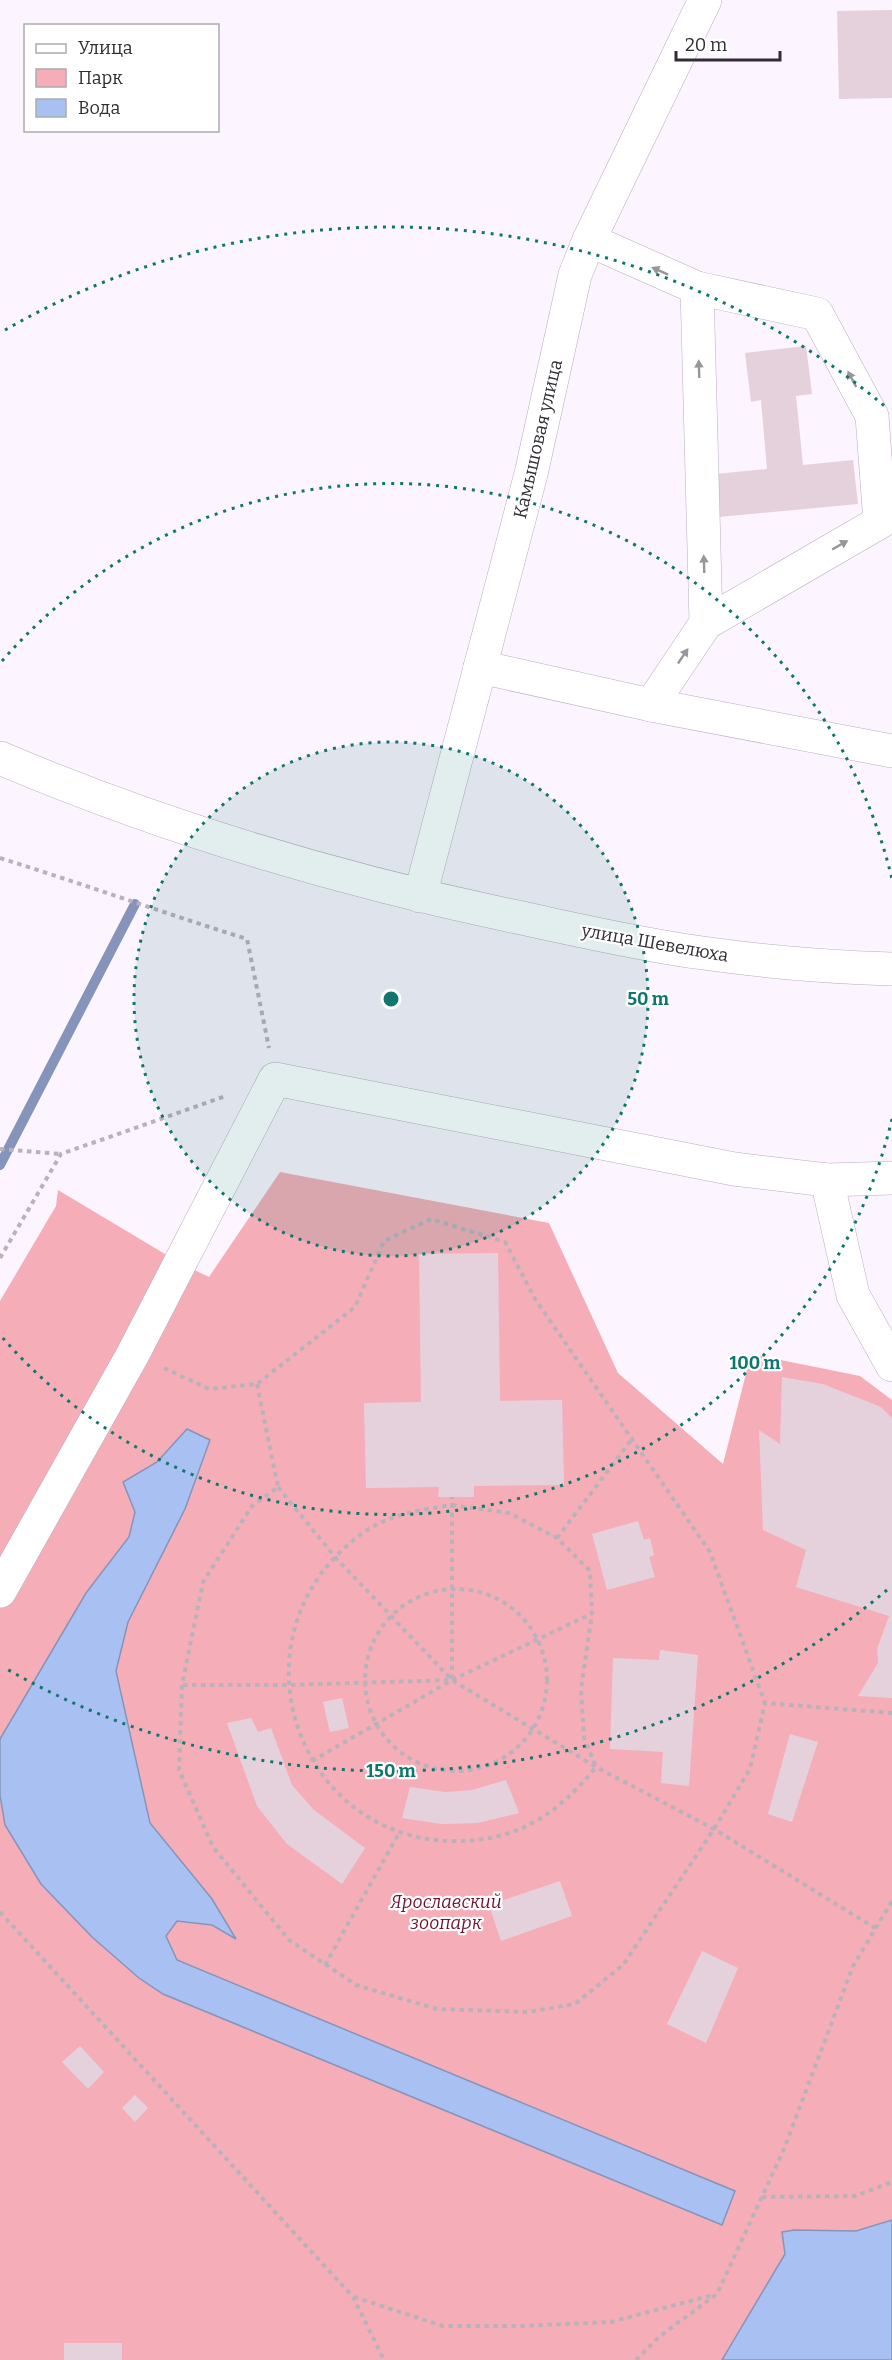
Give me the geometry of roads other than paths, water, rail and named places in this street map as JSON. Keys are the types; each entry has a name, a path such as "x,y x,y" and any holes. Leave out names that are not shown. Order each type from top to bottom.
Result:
{"street":[{"name":"Камышовая улица","path":"420,896 531,474 575,275 589,240 705,0"},
{"path":"589,240 697,288 818,314 872,416 879,522 706,623 651,705"},
{"path":"697,288 706,623"},
{"path":"480,667 651,705 892,751"},
{"name":"улица Шевелюха","path":"0,758 171,823 283,860 420,896 700,953 813,966 892,969"},
{"path":"0,1591 133,1354 275,1079 734,1169 827,1180 892,1178"},
{"path":"827,1180 853,1295 892,1365"}],"water":[{"path":"187,1429 210,1440 185,1509 128,1622 116,1671 150,1823 212,1899 236,1939 212,1925 177,1921 166,1936 177,1960 735,2191 722,2225 163,1994 139,1978 92,1937 41,1884 5,1825 0,1795 0,1739 86,1593 129,1537 135,1512 123,1482 157,1462"},
{"path":"892,2220 892,2360 722,2360 785,2254 782,2232 794,2230 856,2231"}],"waterway":[{"path":"0,1165 135,904"}],"park label":[{"name":"Ярославский зоопарк","path":"446,1912"}]}
